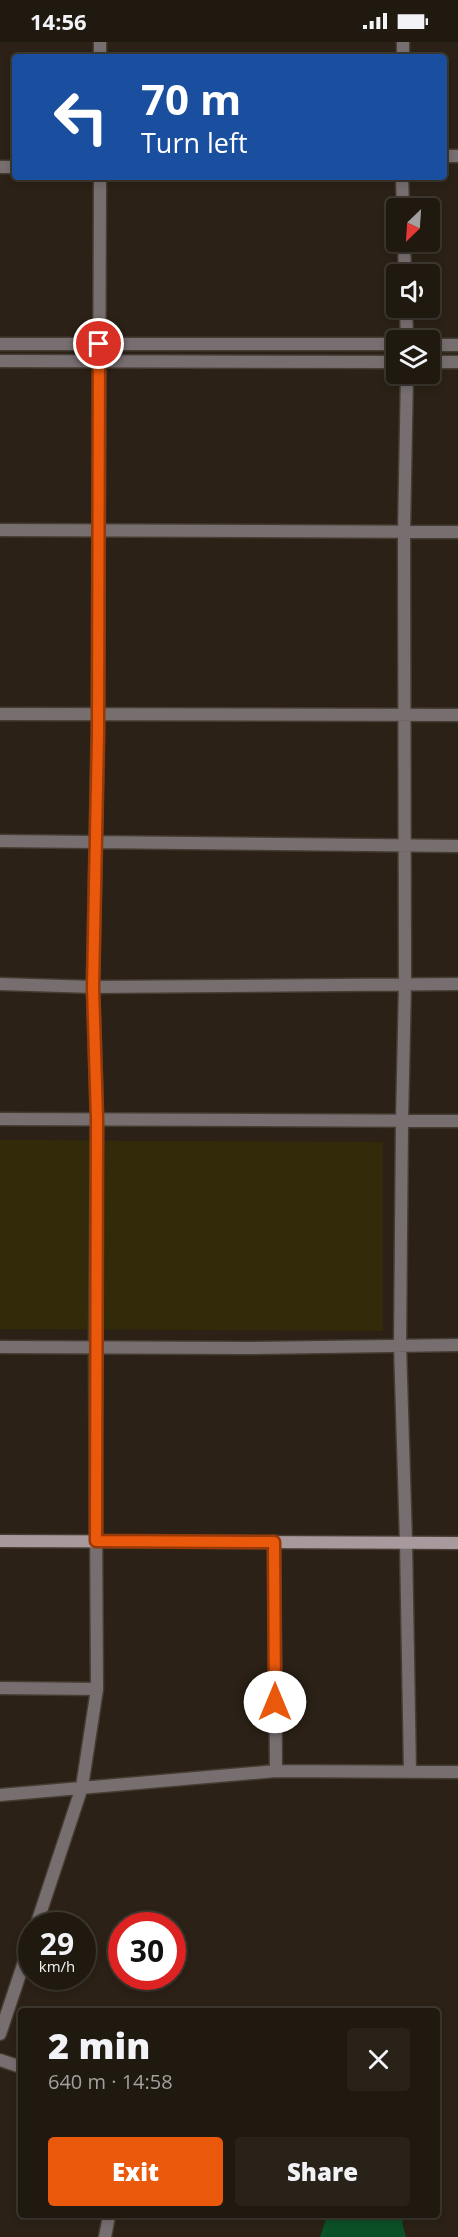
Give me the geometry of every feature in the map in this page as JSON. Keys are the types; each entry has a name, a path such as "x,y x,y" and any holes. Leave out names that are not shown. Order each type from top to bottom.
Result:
{"street":[{"path":"41,1912 82,1787 97,1689 95,1348 97,1119 93,987 97,841 100,180"},
{"path":"402,180 403,198"},
{"path":"0,344 386,345"},
{"path":"440,345 458,345"},
{"path":"0,362 386,362"},
{"path":"440,362 458,362"},
{"path":"407,384 403,715 405,984 400,1345 410,1772"},
{"path":"0,530 458,532"},
{"path":"0,714 458,715"},
{"path":"0,841 458,846"},
{"path":"0,984 93,987 458,984"},
{"path":"0,1119 458,1121"},
{"path":"0,1347 248,1348 458,1345"},
{"path":"0,1541 458,1543"},
{"path":"274,1542 276,1771"},
{"path":"0,1688 97,1689"},
{"path":"0,1795 276,1771 458,1772"},
{"path":"0,2034 18,1980"},
{"path":"0,2060 18,2066"},
{"path":"105,2237 109,2218"}],"green space":[{"path":"326,2218 405,2218 402,2222 406,2237 320,2237"}],"sand":[{"path":"0,1140 383,1142 383,1331 0,1329"}],"route":[{"path":"99,344 98,735 93,987 97,1119 96,1541 274,1542 275,1702"}]}
